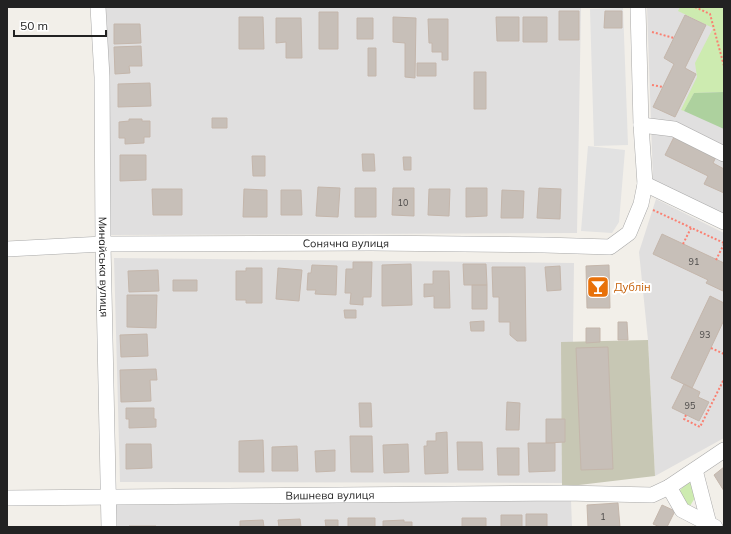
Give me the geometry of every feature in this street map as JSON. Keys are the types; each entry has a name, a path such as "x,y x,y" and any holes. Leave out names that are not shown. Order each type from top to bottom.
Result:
{"street":[{"name":"Минайська вулиця","path":"98,7 102,77 103,244 109,527"},
{"name":"Сонячна вулиця","path":"7,249 103,244 372,243 544,244 610,247 629,232 641,204 645,184 641,125 638,7"},
{"path":"641,125 674,129 724,154"},
{"path":"645,184 724,222"},
{"path":"712,526 682,510 669,487 724,450"},
{"path":"695,470 703,501 712,526"},
{"name":"Вишнева вулиця","path":"7,498 565,493 652,495 669,487"},
{"path":"688,513 703,501"}],"path":[{"path":"696,7 710,14 724,66"},
{"path":"639,28 674,38"},
{"path":"641,204 724,244 716,260"},
{"path":"682,244 691,228"},
{"path":"711,348 724,354"},
{"path":"686,415 684,419 700,427 724,379"}],"shaded area":[{"path":"106,7 581,7 577,233 111,235"},
{"path":"647,7 724,7 724,215 653,181"},
{"path":"623,8 628,145 594,146 590,9"},
{"path":"588,146 625,150 619,222 612,233 581,231"},
{"path":"656,199 724,233 724,438 655,476 648,340 639,252"},
{"path":"114,258 574,263 571,483 120,482"},
{"path":"648,340 655,476 562,487 561,342"},
{"path":"571,500 572,527 117,527 116,505"}],"green space":[{"path":"680,7 724,7 724,92 694,93 684,111 681,110 697,77 695,63 713,28 678,11"},
{"path":"724,92 724,129 684,111 694,93"},
{"path":"689,482 693,485 696,496 690,506 683,507 677,494"}],"building":[{"path":"559,11 579,11 579,40 559,40"},
{"path":"605,11 622,11 622,28 604,28"},
{"path":"319,12 338,12 338,49 319,49"},
{"path":"685,15 706,25 685,68 696,74 675,117 653,107 674,64 664,58"},
{"path":"239,17 263,17 264,49 239,49"},
{"path":"393,17 416,18 415,78 405,77 405,43 393,42"},
{"path":"496,17 519,17 519,41 497,41"},
{"path":"523,17 547,17 547,42 523,42"},
{"path":"276,18 301,18 302,58 286,58 286,42 276,43"},
{"path":"357,18 373,18 373,39 357,39"},
{"path":"428,19 448,19 448,60 442,60 442,52 432,52 432,43 429,43"},
{"path":"114,24 140,24 141,43 114,44"},
{"path":"141,46 142,66 129,66 130,73 115,74 114,47"},
{"path":"368,48 376,48 376,76 368,76"},
{"path":"417,63 436,63 436,76 417,76"},
{"path":"474,72 486,72 486,109 474,109"},
{"path":"150,83 151,106 118,107 118,84"},
{"path":"212,118 227,118 227,128 212,128"},
{"path":"129,119 142,119 142,121 150,121 150,137 144,137 144,143 125,144 125,138 119,138 119,122 129,121"},
{"path":"675,135 717,155 713,163 724,169 724,193 704,184 708,176 665,155"},
{"path":"362,154 374,154 375,171 363,171"},
{"path":"120,155 146,155 146,180 120,181"},
{"path":"252,156 265,156 265,176 253,176"},
{"path":"403,157 411,157 411,170 404,170"},
{"path":"318,187 340,188 338,217 316,216"},
{"path":"355,188 376,188 376,217 355,217"},
{"path":"393,188 414,188 414,216 392,215"},
{"path":"466,188 487,188 487,216 466,217"},
{"path":"539,188 561,189 560,219 537,218"},
{"path":"152,189 182,189 182,215 153,215"},
{"path":"244,189 267,190 267,217 243,217"},
{"path":"429,189 450,189 449,216 428,215"},
{"path":"281,190 301,190 302,215 281,215"},
{"path":"502,190 524,191 523,218 501,218"},
{"path":"662,234 724,263 723,291 706,283 708,280 653,254"},
{"path":"353,262 372,262 371,297 363,297 363,305 350,304 351,293 345,293 346,269 353,269"},
{"path":"411,264 412,305 382,306 382,265"},
{"path":"463,264 486,264 487,285 464,285"},
{"path":"312,265 337,266 336,295 315,294 316,290 307,290 308,273 311,273"},
{"name":"Дублін","path":"609,265 610,308 587,308 586,266"},
{"path":"560,266 561,290 547,291 545,267"},
{"path":"492,267 525,267 526,341 517,341 510,335 510,322 499,322 499,297 493,297"},
{"path":"246,268 262,268 262,303 246,303 246,300 236,300 236,271 246,271"},
{"path":"278,268 302,270 299,301 276,299"},
{"path":"158,270 159,291 129,292 128,271"},
{"path":"433,271 449,271 450,308 434,308 434,296 424,297 424,284 433,284"},
{"path":"173,280 197,280 197,291 173,291"},
{"path":"472,285 487,285 487,309 472,309"},
{"path":"127,295 157,295 156,328 127,327"},
{"path":"710,296 724,303 724,320 692,388 671,378"},
{"path":"344,310 356,310 356,318 345,318"},
{"path":"484,321 484,331 471,331 470,322"},
{"path":"618,322 627,322 628,340 618,340"},
{"path":"586,328 600,328 600,342 586,343"},
{"path":"147,334 148,356 121,357 120,335"},
{"path":"608,347 613,469 581,470 576,348"},
{"path":"156,369 157,380 150,380 151,401 121,402 120,370"},
{"path":"684,384 700,392 698,397 709,402 699,421 672,408"},
{"path":"507,402 520,403 519,430 506,430"},
{"path":"359,403 371,403 372,427 360,427"},
{"path":"126,408 154,408 156,427 129,428 129,419 126,419"},
{"path":"546,419 565,419 565,442 546,443"},
{"path":"447,432 448,473 425,474 424,446 427,446 427,441 436,441 436,433"},
{"path":"350,436 372,436 373,472 351,472"},
{"path":"263,440 264,472 239,472 239,441"},
{"path":"457,442 482,442 483,470 458,470"},
{"path":"528,443 555,443 555,471 529,472"},
{"path":"126,444 151,444 152,468 126,469"},
{"path":"408,444 409,472 384,473 383,445"},
{"path":"297,446 298,471 272,471 272,447"},
{"path":"497,448 519,448 519,475 498,475"},
{"path":"335,450 335,471 316,472 315,451"},
{"path":"724,467 724,491 714,475"},
{"path":"618,503 620,527 588,527 587,505"},
{"path":"662,505 675,511 667,527 660,527 653,524"},
{"path":"526,514 547,514 547,527 526,527"},
{"path":"501,515 522,515 522,527 501,527"},
{"path":"348,518 375,518 375,527 348,527"},
{"path":"462,518 486,518 486,527 462,527"},
{"path":"300,519 301,527 279,527 278,520"},
{"path":"263,520 264,527 240,527 240,521"},
{"path":"325,520 338,520 338,527 326,527"},
{"path":"404,520 404,522 412,522 412,527 383,527 383,521"},
{"path":"156,526 156,527 129,527"}],"place":[{"name":"Дублін","path":"598,287"}]}
